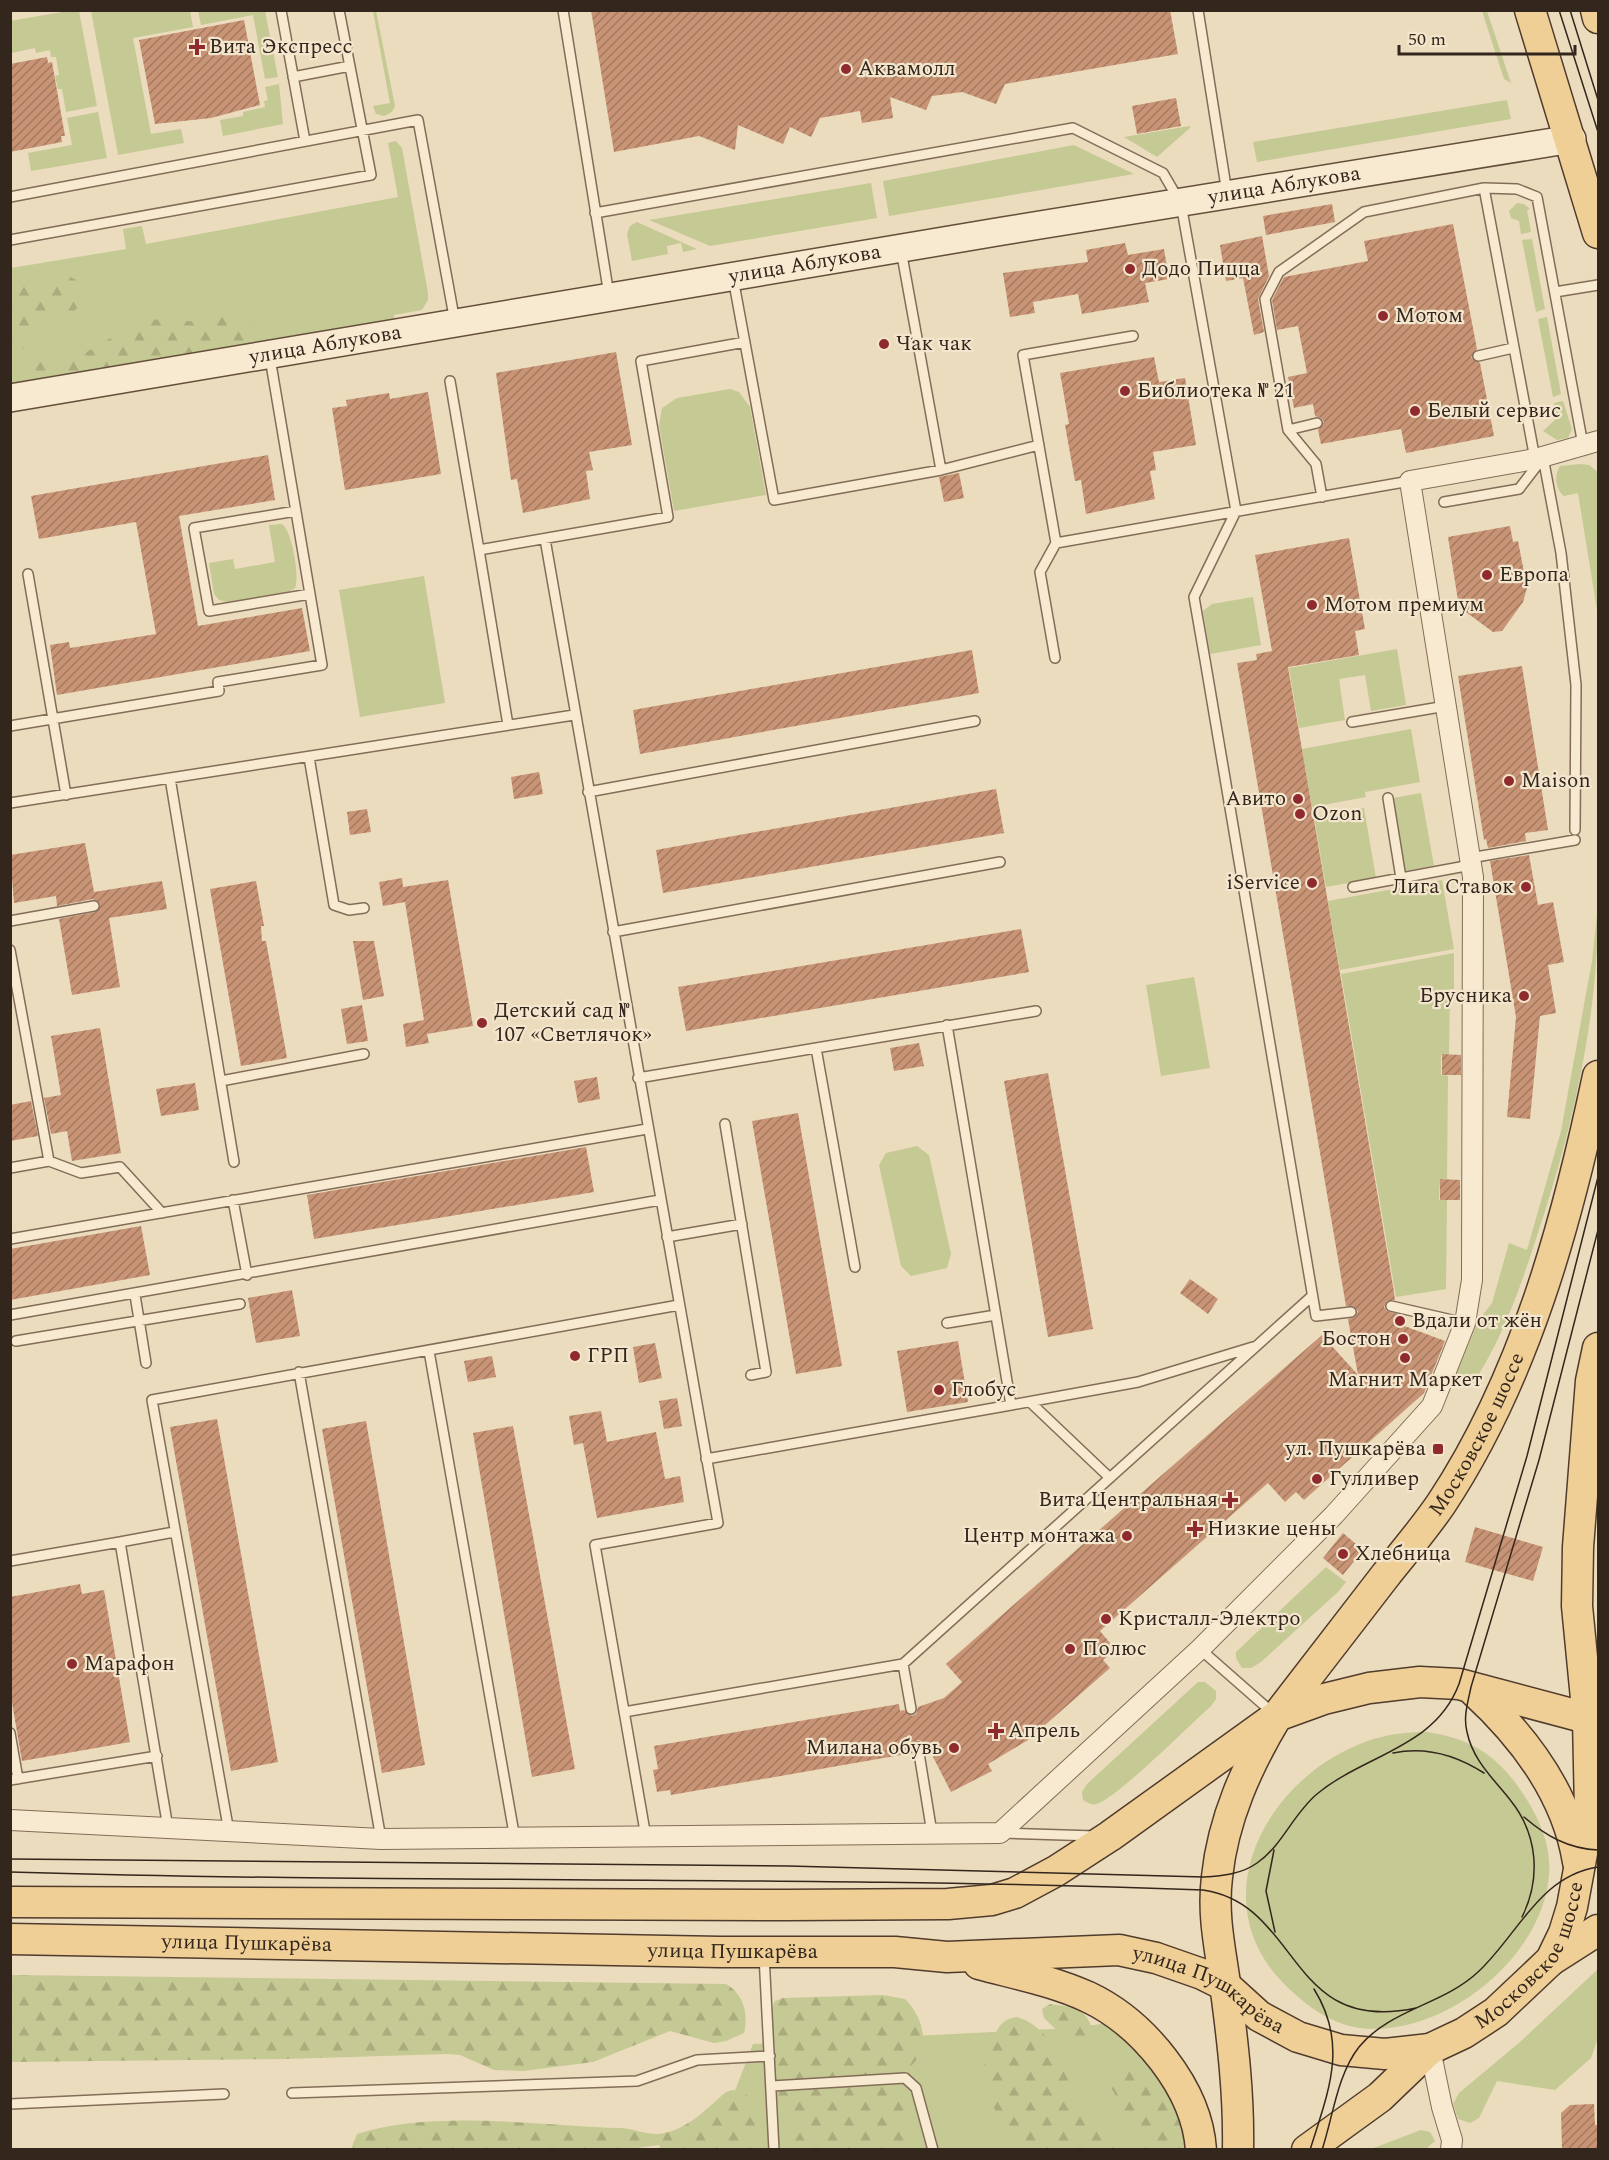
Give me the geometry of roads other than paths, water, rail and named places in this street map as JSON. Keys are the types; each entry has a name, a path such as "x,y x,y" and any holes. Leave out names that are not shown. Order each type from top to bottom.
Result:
{"main road":[{"path":"1530,10 1585,137 1599,233"},
{"path":"1596,10 1599,18"},
{"name":"Московское шоссе","path":"1277,1716 1440,1505 1473,1451 1510,1374 1543,1283 1567,1204 1599,1076"},
{"name":"Московское шоссе","path":"1307,2150 1380,2097 1430,2049 1464,2033 1496,2012 1551,1960 1572,1907 1590,1810 1593,1720 1577,1606 1592,1451 1591,1381 1599,1348"},
{"path":"1577,1606 1599,1648"},
{"path":"1238,2150 1238,2094 1216,1920 1217,1876 1225,1835 1239,1789 1256,1752 1277,1716 1324,1699 1370,1688 1420,1682 1470,1687 1593,1720"},
{"path":"1470,1687 1517,1733 1543,1773 1566,1820 1579,1871"},
{"name":"улица Пушкарёва","path":"10,1902 948,1904 992,1900 1016,1893 1056,1871 1110,1836 1277,1716"},
{"path":"1551,1960 1599,1930"},
{"name":"улица Пушкарёва","path":"10,1939 764,1952 895,1952 947,1957 1119,1950 1156,1958 1202,1974 1226,1986 1259,2016 1298,2037 1341,2049 1385,2054 1430,2049"},
{"path":"947,1957 1052,1982 1091,1998 1125,2022 1155,2051 1174,2076 1188,2102 1201,2150"}],"street":[{"name":"улица Аблукова","path":"10,398 1585,137"},
{"path":"10,1820 381,1839 1000,1833 1200,1649 1334,1515 1432,1406 1465,1323 1472,1280 1471,862 1410,481 1539,458 1591,443"},
{"path":"1430,2049 1452,2140 1451,2150"}],"lane":[{"path":"280,10 305,141"},
{"path":"10,240 370,175 339,10"},
{"path":"563,10 609,298"},
{"path":"1198,10 1228,196"},
{"path":"293,77 350,66"},
{"path":"10,197 418,120 455,324"},
{"path":"596,213 1073,128 1163,173 1181,204 1236,511 1194,597 1316,1316 1351,1312"},
{"path":"1484,188 1514,348 1561,553 1576,685 1575,830"},
{"path":"1322,497 1316,464 1288,430 1265,299 1279,272 1364,212 1484,188 1517,189 1537,198 1555,292 1591,443"},
{"path":"901,250 941,470"},
{"path":"733,278 774,500 941,470 1039,445"},
{"path":"1555,292 1599,285"},
{"path":"1055,658 1040,572 1056,543 1023,355 1133,336"},
{"path":"479,550 668,517 641,361 745,342"},
{"path":"1478,356 1514,348"},
{"path":"10,726 219,691 218,682 322,665 270,355"},
{"path":"450,381 508,725"},
{"path":"1288,430 1317,423"},
{"path":"1444,502 1519,489 1539,458"},
{"path":"1056,543 1410,481"},
{"path":"296,511 194,528 209,611 310,594"},
{"path":"545,539 574,715 718,1523 595,1545 646,1837"},
{"path":"28,574 66,795"},
{"path":"1353,722 1446,706"},
{"path":"10,803 574,715"},
{"path":"588,792 975,721"},
{"path":"309,756 334,905 349,910 364,908"},
{"path":"170,778 234,1162"},
{"path":"1388,798 1401,878"},
{"path":"1353,887 1575,840"},
{"path":"613,932 1000,862"},
{"path":"10,921 94,906"},
{"path":"10,950 49,1161"},
{"path":"638,1078 1036,1011"},
{"path":"947,1025 1011,1405"},
{"path":"816,1048 855,1267"},
{"path":"220,1081 363,1054"},
{"path":"726,1124 766,1372 750,1375"},
{"path":"10,1239 647,1128"},
{"path":"10,1168 49,1161 81,1173 120,1167 162,1213"},
{"path":"233,1200 247,1275"},
{"path":"10,1316 660,1200"},
{"path":"667,1237 742,1224"},
{"path":"135,1295 146,1363"},
{"path":"624,1712 903,1664 1312,1296"},
{"path":"16,1341 240,1304"},
{"path":"230,1832 174,1532 152,1400 679,1305"},
{"path":"1391,1306 1465,1323"},
{"path":"947,1323 996,1315"},
{"path":"706,1460 1138,1382 1257,1346"},
{"path":"429,1351 515,1839"},
{"path":"299,1372 381,1839"},
{"path":"1030,1402 1110,1478"},
{"path":"10,1561 174,1532"},
{"path":"120,1542 168,1828"},
{"path":"1200,1649 1277,1716"},
{"path":"903,1664 911,1709"},
{"path":"10,1733 14,1779 156,1756"},
{"path":"918,1747 932,1833"},
{"path":"1000,1833 1110,1836"},
{"path":"764,1952 774,2150"},
{"path":"292,2093 637,2081 697,2060 770,2056"},
{"path":"772,2086 905,2078 916,2088 933,2150"},
{"path":"10,2104 224,2094"}],"tram line":[{"path":"1559,10 1598,132"},
{"path":"1570,10 1598,100"},
{"path":"10,1859 788,1866 1204,1877 1245,1870 1274,1848 1301,1811 1317,1794 1336,1780 1397,1748 1433,1723 1448,1705 1459,1684 1527,1456 1598,1177"},
{"path":"1522,1917 1532,1888 1534,1873 1531,1843 1520,1814 1474,1752 1466,1726 1467,1704 1539,1460 1598,1230"},
{"path":"1393,1753 1417,1751 1440,1754 1463,1761 1484,1773"},
{"path":"1524,1817 1558,1840 1577,1847 1598,1850"},
{"path":"1274,1850 1266,1891 1275,1932"},
{"path":"1322,2150 1345,2070 1359,2047 1386,2024 1464,1983 1492,1957 1545,1894 1560,1882 1598,1867"},
{"path":"10,1872 308,1878 1054,1885 1203,1890 1235,1900 1259,1918 1318,1987 1342,2003 1374,2012 1416,2008"},
{"path":"1310,2150 1328,2088 1333,2049 1331,2030 1325,2010 1314,1989"}],"place":[{"name":"Вита Экспресс","path":"197,47"},
{"name":"Аквамолл","path":"846,69"},
{"name":"Додо Пицца","path":"1130,269"},
{"name":"Мотом","path":"1383,316"},
{"name":"Чак чак","path":"884,344"},
{"name":"Библиотека № 21","path":"1125,391"},
{"name":"Белый сервис","path":"1415,411"},
{"name":"Европа","path":"1487,575"},
{"name":"Мотом премиум","path":"1312,605"},
{"name":"Maison","path":"1509,781"},
{"name":"Авито","path":"1298,799"},
{"name":"Ozon","path":"1300,814"},
{"name":"iService","path":"1312,883"},
{"name":"Лига Ставок","path":"1526,887"},
{"name":"Брусника","path":"1524,996"},
{"name":"Детский сад № 107 «Светлячок»","path":"482,1023"},
{"name":"Вдали от жён","path":"1400,1321"},
{"name":"Бостон","path":"1403,1339"},
{"name":"ГРП","path":"575,1356"},
{"name":"Магнит Маркет","path":"1405,1358"},
{"name":"Глобус","path":"939,1390"},
{"name":"ул. Пушкарёва","path":"1438,1449"},
{"name":"Гулливер","path":"1317,1479"},
{"name":"Вита Центральная","path":"1230,1500"},
{"name":"Низкие цены","path":"1195,1529"},
{"name":"Центр монтажа","path":"1127,1536"},
{"name":"Хлебница","path":"1343,1554"},
{"name":"Кристалл-Электро","path":"1106,1619"},
{"name":"Полюс","path":"1070,1649"},
{"name":"Марафон","path":"72,1664"},
{"name":"Апрель","path":"996,1731"},
{"name":"Милана обувь","path":"954,1748"}]}
